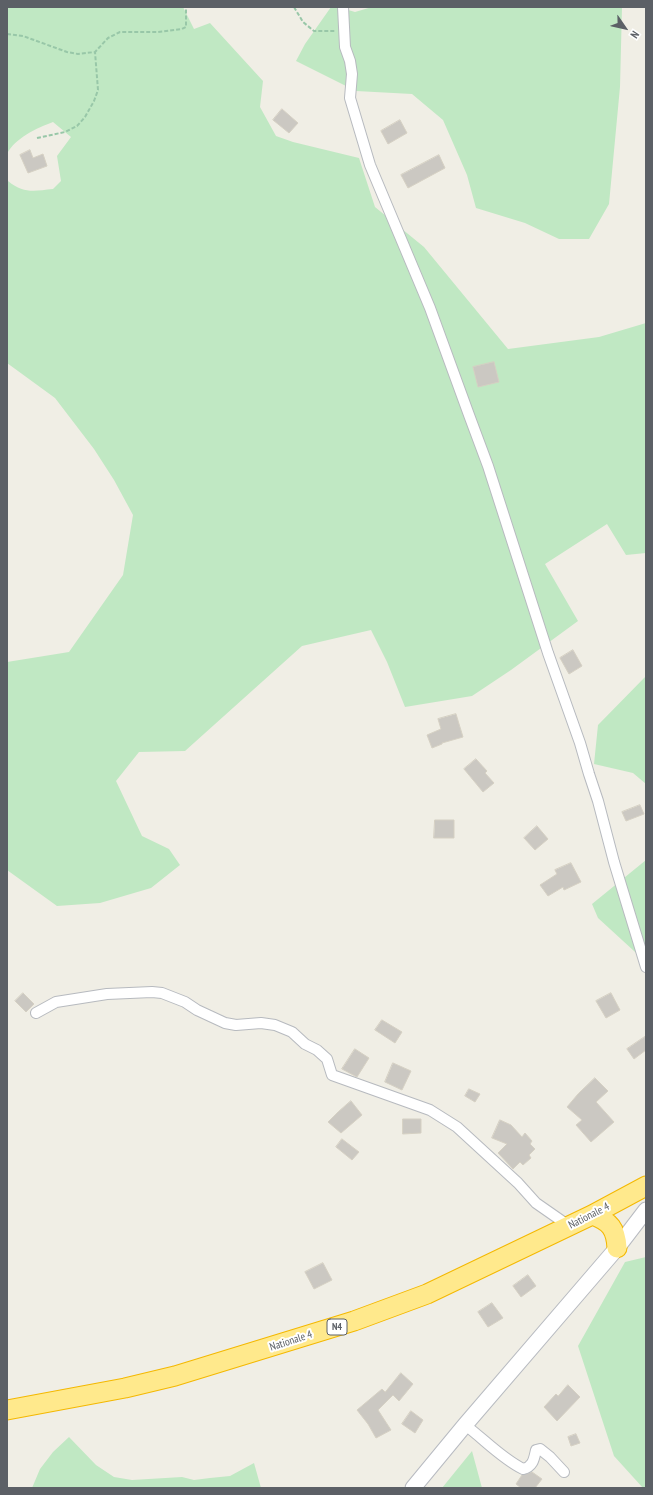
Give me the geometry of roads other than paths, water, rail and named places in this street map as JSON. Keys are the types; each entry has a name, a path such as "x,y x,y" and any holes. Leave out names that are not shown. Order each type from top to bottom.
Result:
{"highway":[{"name":"Nationale 4","path":"7,1410 125,1388 176,1376 354,1321 427,1294 592,1215 646,1186"},
{"path":"592,1215 602,1219 611,1226 616,1236 618,1248"}],"main road":[{"path":"413,1488 464,1425 618,1248 646,1210"}],"street":[{"path":"343,7 345,47 350,61 352,74 350,98 370,165 430,308 488,466 548,653 580,743 646,967"},
{"path":"36,1013 56,1002 107,994 152,992 162,993 185,1002 197,1010 226,1023 236,1025 261,1023 275,1025 292,1032 305,1044 318,1050 327,1059 332,1075 430,1110 457,1127 518,1183 536,1202 569,1226"},
{"path":"464,1425 506,1459 523,1469 534,1461 536,1450 540,1449 564,1472"}]}
